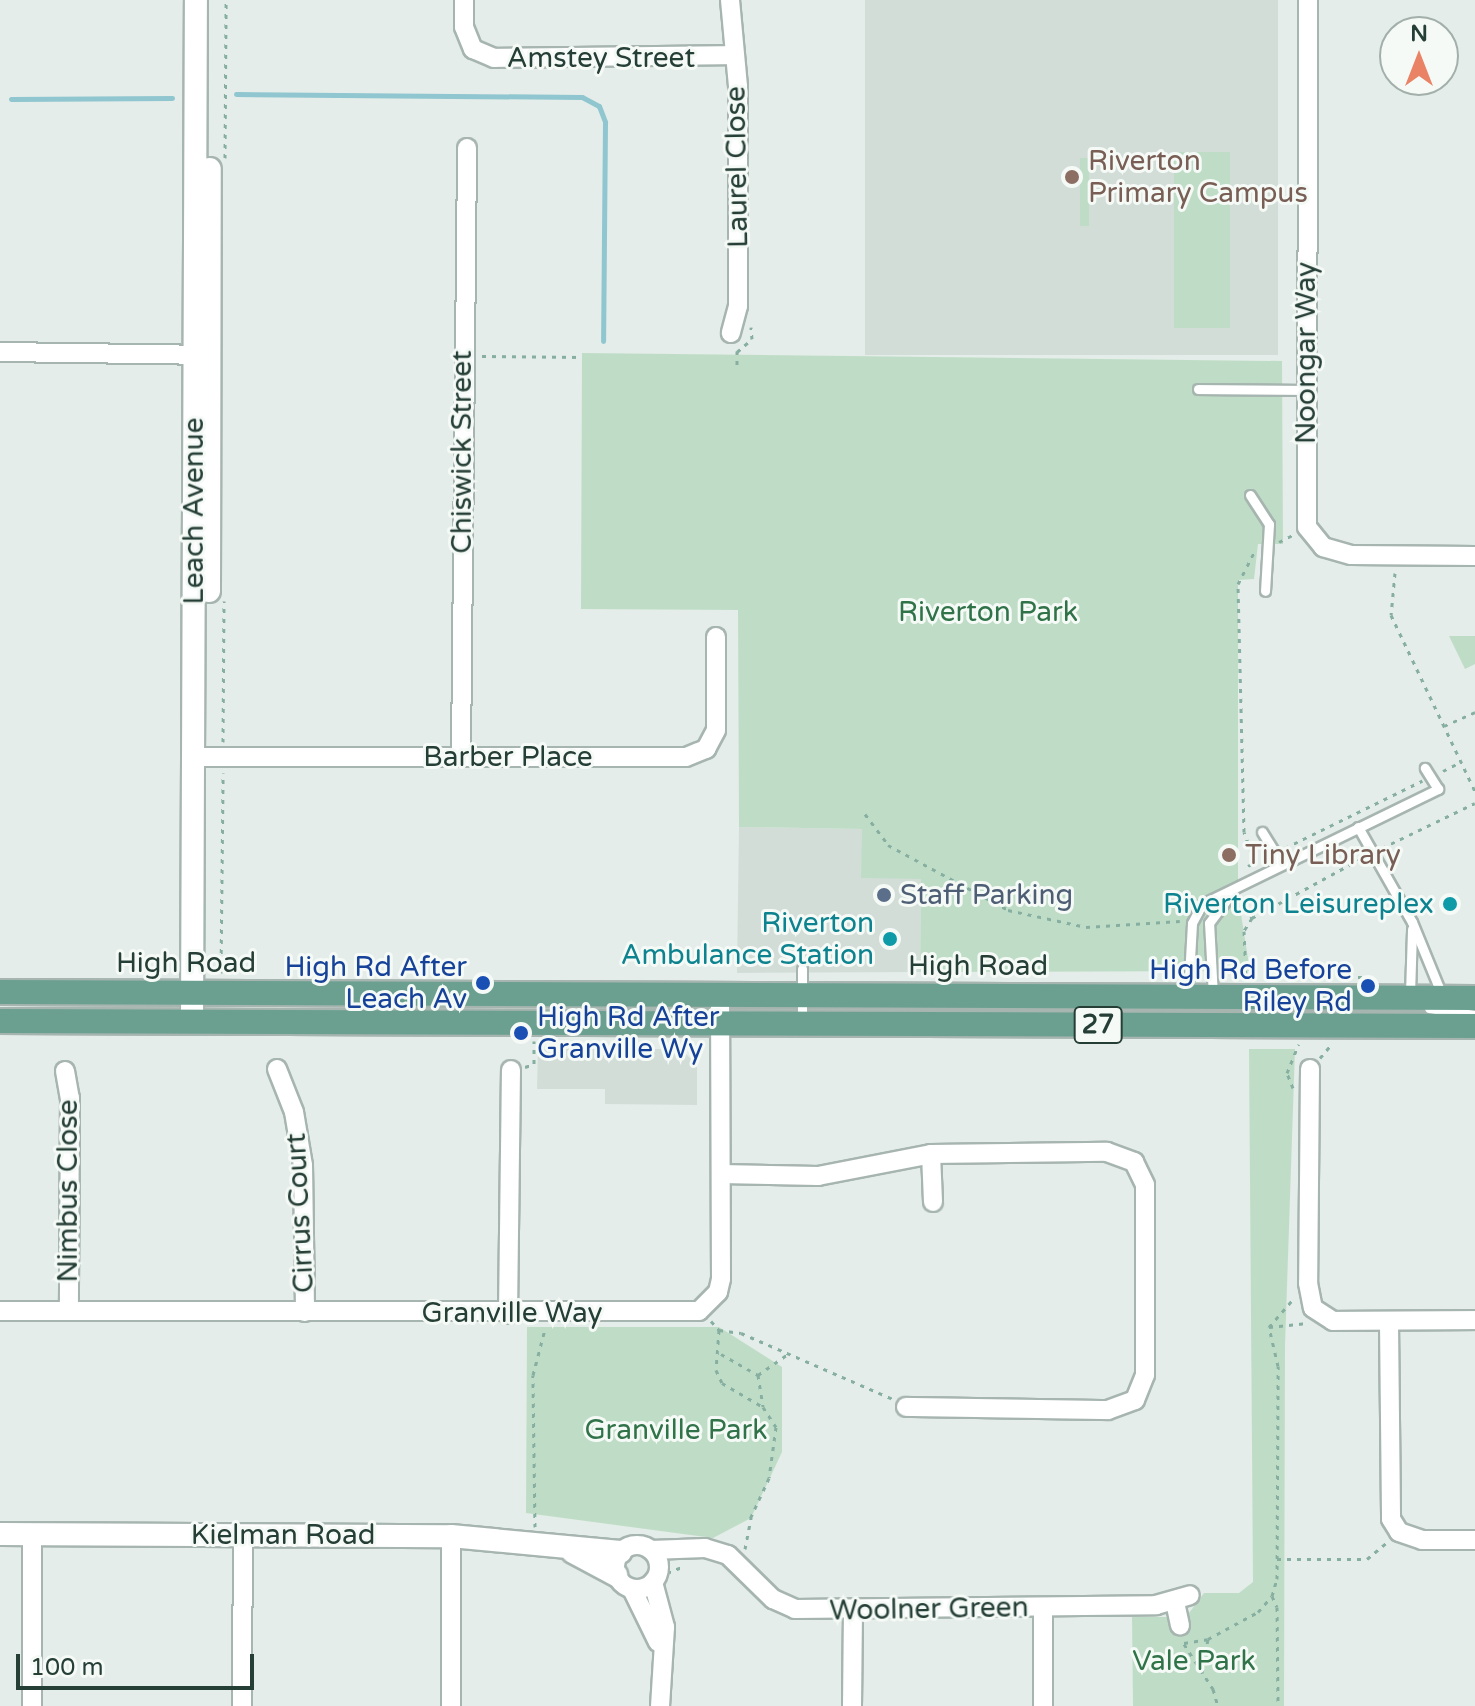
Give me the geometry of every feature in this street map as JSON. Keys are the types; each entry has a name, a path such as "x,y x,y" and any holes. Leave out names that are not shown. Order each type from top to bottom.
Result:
{"main road":[{"name":"High Road","path":"0,992 1475,998"},
{"name":"High Road","path":"0,1021 1475,1026"}],"street":[{"name":"Leach Avenue","path":"196,0 201,354 199,1022"},
{"name":"Leach Avenue","path":"201,354 210,0"},
{"name":"Amstey Street","path":"464,0 464,27 473,49 494,58 733,55"},
{"name":"Laurel Close","path":"730,0 738,87 738,306 731,333"},
{"name":"Noongar Way","path":"1308,0 1305,510 1314,538 1323,547 1351,555 1475,556"},
{"name":"Chiswick Street","path":"461,756 467,148"},
{"path":"0,352 201,354"},
{"name":"Barber Place","path":"201,757 686,757 706,749 716,730 716,637"},
{"path":"709,1305 721,1279 720,995"},
{"name":"Cirrus Court","path":"277,1069 294,1112 303,1165 305,1312"},
{"path":"1310,1069 1308,1298 1321,1317 1389,1323 1475,1320"},
{"path":"508,1314 511,1070"},
{"name":"Nimbus Close","path":"65,1071 70,1098 69,1311"},
{"path":"721,1174 818,1176 931,1154 1107,1152 1134,1162 1145,1185 1145,1375 1135,1400 1108,1410 906,1407"},
{"path":"931,1154 933,1202"},
{"name":"Granville Way","path":"0,1311 689,1314 709,1305"},
{"path":"1389,1323 1390,1510 1399,1532 1422,1540 1475,1540"},
{"name":"Kielman Road","path":"0,1534 451,1536 531,1540 565,1548 620,1552 638,1545 651,1550 705,1548"},
{"path":"32,1534 32,1706"},
{"path":"242,1706 243,1534"},
{"path":"451,1536 451,1706"},
{"name":"Kielman Road","path":"565,1548 624,1582"},
{"path":"624,1582 656,1575 705,1548"},
{"name":"Woolner Green","path":"705,1548 736,1560 783,1604 853,1611 1043,1608 1182,1598 1182,1634"},
{"path":"651,1550 665,1627 660,1648 660,1706"},
{"path":"620,1552 624,1582 660,1648"},
{"path":"1043,1608 1043,1706"},
{"path":"852,1706 853,1611"}],"lane":[{"path":"1198,389 1305,390"},
{"path":"1250,495 1269,524 1265,591"},
{"path":"1175,997 1189,977 1192,923 1202,904 1438,789 1428,772"},
{"path":"1358,827 1412,922 1444,997"},
{"path":"1262,832 1281,863"},
{"path":"1173,1025 1213,997 1209,923 1235,890"},
{"path":"1412,922 1410,997 1415,1005 1475,1015"},
{"path":"802,969 802,1024"}],"path":[{"path":"463,356 582,357"},
{"path":"1255,862 1244,832 1238,584 1246,561 1269,545 1293,535"},
{"path":"1393,565 1396,590 1390,596 1391,615 1475,791"},
{"path":"1444,726 1475,712"},
{"path":"1246,977 1244,931 1252,918 1235,890 1232,875 1428,772 1461,762"},
{"path":"865,814 888,845 1008,910 1086,927 1192,923"},
{"path":"511,1070 534,1064 534,1041"},
{"path":"1295,1100 1287,1073 1299,1044"},
{"path":"1278,1706 1277,1607 1272,1596 1277,1559 1278,1366 1269,1327 1297,1288"},
{"path":"709,1305 709,1319 719,1330 721,1354 716,1370 722,1383 763,1407"},
{"path":"1269,1327 1314,1322 1321,1317"},
{"path":"531,1540 538,1498 533,1481 533,1375 546,1326"},
{"path":"719,1330 741,1333 906,1407"},
{"path":"758,1375 789,1353"},
{"path":"721,1354 758,1375"},
{"path":"736,1560 750,1536 750,1519 769,1478 775,1449 776,1427 763,1407 758,1375"},
{"path":"1277,1559 1367,1559 1399,1532"},
{"path":"1182,1634 1208,1639 1258,1612 1272,1596"},
{"path":"1182,1634 1218,1706"},
{"path":"1202,1673 1208,1639"}],"shaded area":[{"name":"Riverton Primary Campus","path":"865,0 1278,0 1278,355 865,355"},
{"path":"739,827 862,829 921,878 920,972 737,973"},
{"path":"538,1049 681,1049 697,1065 697,1105 605,1104 605,1089 537,1089"}],"green space":[{"path":"1174,152 1230,152 1230,328 1174,328"},
{"path":"1080,158 1089,158 1089,226 1080,226"},
{"name":"Riverton Park","path":"582,353 1282,361 1283,544 1258,544 1254,579 1238,580 1238,895 1250,971 920,972 921,879 861,878 862,829 739,827 738,610 581,609"},
{"path":"1449,636 1475,636 1475,664 1465,669"},
{"name":"Vale Park","path":"1249,1049 1295,1049 1285,1346 1284,1706 1133,1706 1132,1617 1186,1617 1204,1593 1239,1593 1253,1582"},
{"name":"Granville Park","path":"527,1327 719,1327 782,1367 782,1452 751,1518 713,1538 526,1513"}],"waterway":[{"path":"236,94 582,97 599,106 605,122 603,341"},
{"path":"11,99 172,98"}],"place":[{"name":"Riverton Primary Campus","path":"1072,177"},
{"name":"Tiny Library","path":"1229,855"},
{"name":"Staff Parking","path":"884,895"},
{"name":"Riverton Leisureplex","path":"1450,904"},
{"name":"Riverton Ambulance Station","path":"890,939"},
{"name":"High Rd After Leach Av","path":"483,983"},
{"name":"High Rd Before Riley Rd","path":"1368,986"},
{"name":"High Rd After Granville Wy","path":"521,1033"}]}
